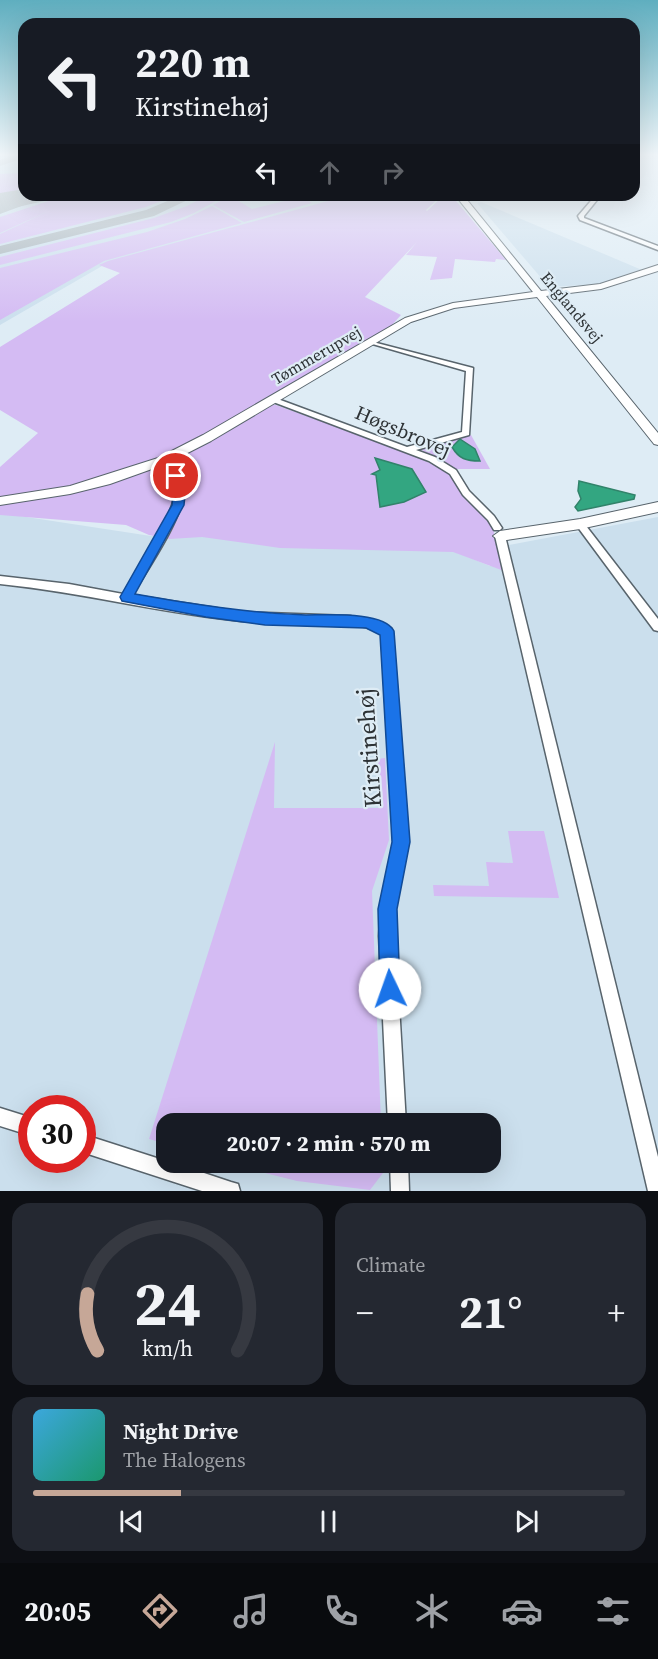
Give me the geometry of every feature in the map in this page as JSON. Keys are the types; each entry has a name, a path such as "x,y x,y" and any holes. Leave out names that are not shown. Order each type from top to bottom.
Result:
{"main road":[{"name":"Englandsvej","path":"472,211 658,429"},
{"name":"Englandsvej","path":"478,211 658,441"},
{"name":"Tømmerupvej","path":"0,501 70,490 105,481 162,460 207,438 408,320 430,311 472,301 605,285 656,270"},
{"path":"499,532 580,524 658,507"}],"street":[{"path":"586,211 580,218 658,248"},
{"path":"371,342 470,370 466,433 409,449"},
{"name":"Høgsbrovej","path":"272,400 432,459 453,472 466,493 491,518 499,532"},
{"path":"126,597 178,505 180,485 176,476 162,460"},
{"path":"580,524 658,627"},
{"path":"499,532 657,1191"},
{"name":"Kirstinehøj","path":"0,580 38,583 206,612 265,619 368,622 387,631 401,842 388,909 387,936 396,1113"},
{"path":"0,1117 18,1123"},
{"path":"96,1148 231,1191"},
{"path":"399,1173 400,1191"}],"shaded area":[{"path":"0,211 295,211 109,262 0,325"},
{"path":"20,211 50,211 0,233 0,217"},
{"path":"50,211 132,211 0,244 0,234"},
{"path":"174,211 198,211 171,222 0,265 0,257 154,218"},
{"path":"202,211 220,211 242,223 104,261 0,320 0,268 147,232"},
{"path":"223,211 285,211 244,222"},
{"path":"293,211 464,211 506,260 496,259 495,262 455,259 452,278 430,280 437,257 406,255 417,242 365,297 401,315 391,326 262,400 409,453 438,467 449,475 468,501 492,525 504,571 453,552 280,548 202,537 169,539 149,535 126,525 0,515 0,467 38,433 0,410 0,347 120,273 99,265"},
{"path":"483,211 501,211 642,270 602,284 549,287"},
{"path":"471,435 490,469 456,469 420,449"},
{"path":"460,439 475,449 480,461 467,460 457,454 452,447"},
{"path":"375,458 412,469 426,492 404,502 380,507 376,475 372,474 380,470"},
{"path":"579,481 635,495 634,499 578,511 575,507 581,499 578,491"},
{"path":"0,513 151,536 205,536 453,551 490,566 511,567 509,545 658,517 658,1191 0,1191"},
{"path":"275,742 274,808 379,808 377,759 385,758 389,840 372,891 381,1113 157,1113"},
{"path":"508,831 544,831 559,898 434,896 433,885 489,886 486,862 513,863"},
{"path":"156,1117 156,1141 149,1139"},
{"path":"265,1173 383,1173 370,1190 297,1181"}],"taxiway":[{"path":"0,250 156,211"}],"route":[{"path":"176,476 180,485 178,505 126,597 206,612 265,619 368,622 381,626 387,631 401,842 388,909 390,989"}]}
